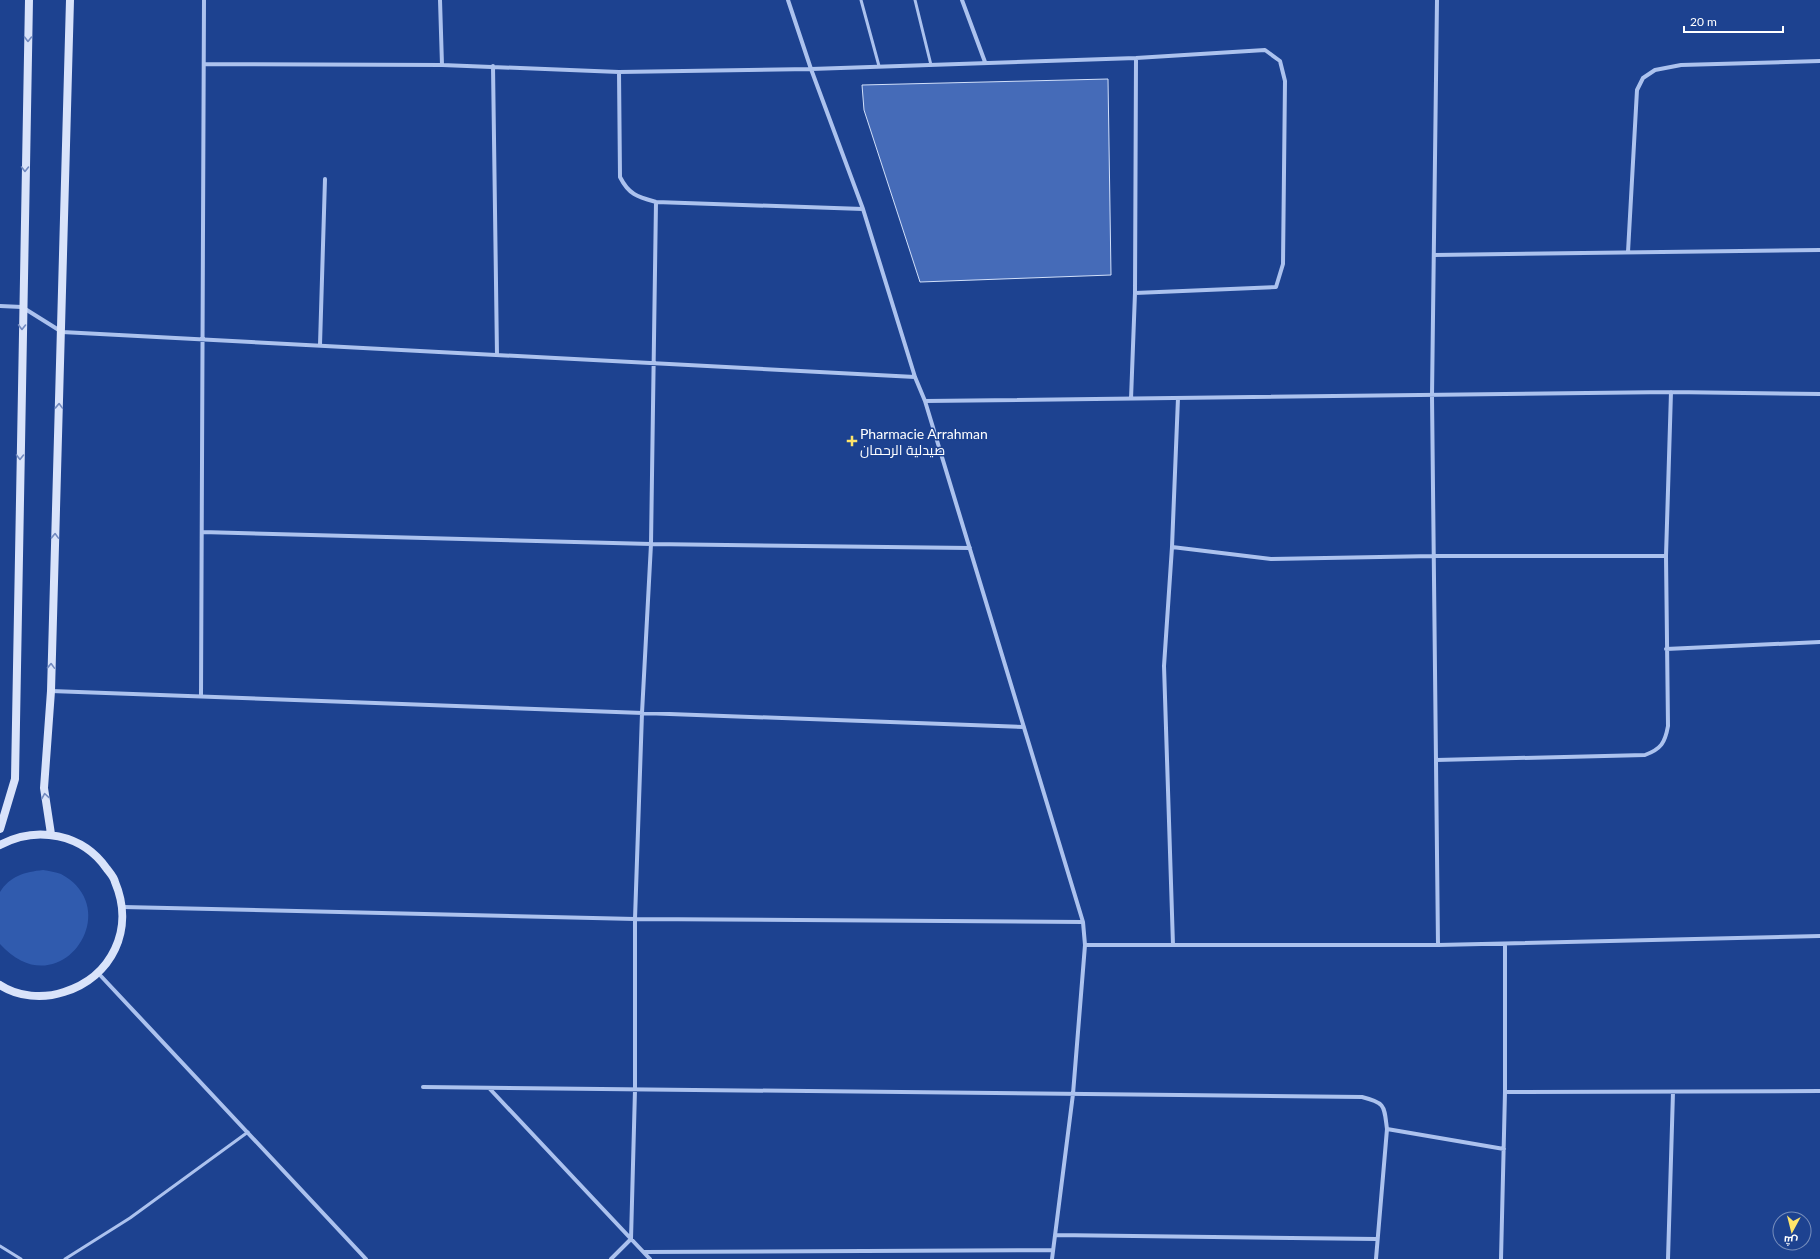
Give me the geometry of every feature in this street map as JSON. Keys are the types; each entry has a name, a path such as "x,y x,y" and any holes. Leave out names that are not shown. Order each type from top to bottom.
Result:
{"street":[{"path":"0,829 15,779 22,307 29,0"},
{"path":"51,834 44,788 51,691 70,0"},
{"path":"201,696 204,0"},
{"path":"440,0 442,65"},
{"path":"788,0 811,69 863,209 915,377 925,401 1083,922 1085,945 1073,1094 1052,1259"},
{"path":"962,0 985,62"},
{"path":"1437,0 1432,396 1438,945"},
{"path":"204,64 442,65 618,72 811,69 931,65 1136,58 1265,50 1280,61 1285,81 1283,264 1276,287 1135,293"},
{"path":"1131,399 1135,293 1136,58"},
{"path":"1628,252 1637,90 1643,78 1654,70 1681,65 1820,61"},
{"path":"493,66 497,355"},
{"path":"618,72 620,177 626,189 636,196 656,202 863,209"},
{"path":"320,345 324,179"},
{"path":"611,1259 631,1239 635,1090 635,919 642,713 651,544 656,202"},
{"path":"1434,255 1820,250"},
{"path":"0,306 22,307 62,332 915,377"},
{"path":"925,401 1671,392 1820,394"},
{"path":"1436,760 1644,755 1655,751 1665,740 1668,726 1666,556 1671,392"},
{"path":"1173,945 1164,666 1172,547 1178,398"},
{"path":"202,532 651,544 970,548"},
{"path":"1172,547 1271,559 1434,556 1666,556"},
{"path":"1666,650 1820,642"},
{"path":"51,691 1024,727"},
{"path":"0,845 12,839 31,835 51,834 77,842 100,858 115,881 123,907 122,926 118,943 110,960 99,974 78,988 54,995 30,996 6,989 0,985"},
{"path":"123,907 635,919 1083,922"},
{"path":"1085,945 1438,945 1820,936"},
{"path":"1501,1259 1506,1092 1505,944"},
{"path":"99,974 366,1259"},
{"path":"423,1087 1362,1097 1378,1101 1385,1109 1387,1129 1376,1259"},
{"path":"489,1088 650,1259"},
{"path":"1506,1092 1820,1091"},
{"path":"1668,1259 1673,1092"},
{"path":"1387,1129 1504,1149"},
{"path":"1055,1235 1377,1239"},
{"path":"644,1252 1053,1250"}],"lane":[{"path":"861,0 879,66"},
{"path":"916,0 931,65"},
{"path":"65,1259 130,1218 248,1132"},
{"path":"0,1246 20,1259"}],"shaded area":[{"path":"43,870 61,874 80,890 88,909 86,929 77,947 62,960 43,966 22,961 0,944 0,892 8,882 18,876"}],"building":[{"path":"1108,79 1111,275 920,282 864,110 862,85"}],"place":[{"name":"Pharmacie Arrahman صيدلية الرحمان","path":"852,441"}]}
